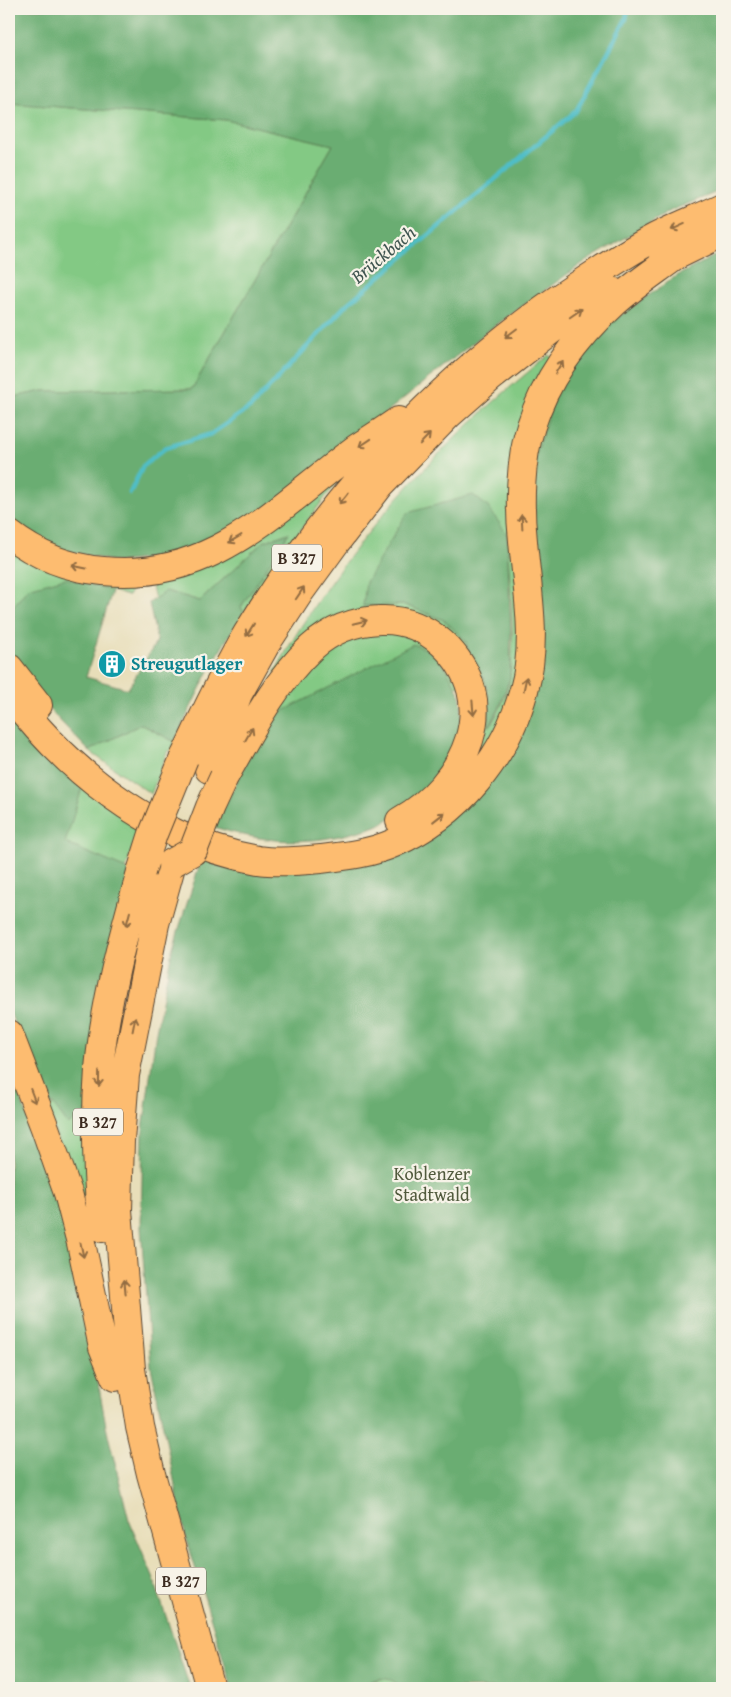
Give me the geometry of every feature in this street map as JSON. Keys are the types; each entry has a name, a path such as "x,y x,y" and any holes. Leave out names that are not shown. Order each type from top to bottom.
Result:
{"highway":[{"name":"B 327","path":"210,1688 151,1474 140,1427 131,1369 118,1210 120,1141 125,1075 159,873 166,801 215,692 247,635 281,581 319,528 403,431 498,342 551,303 606,266 663,233 722,207"},
{"name":"B 327","path":"202,1688 160,1566 136,1478 115,1377 100,1208 98,1138 99,1069 117,965 159,873 216,773 238,694 267,642 299,593 330,549 380,485 448,415 490,378 551,330 615,286 722,233"},
{"path":"9,694 29,720 54,746 99,786 176,834 216,850 260,860 304,860 352,856 392,844 427,826 454,806 472,787 497,754 516,715 525,688 531,656 532,631 522,540 523,469 530,427 546,388 566,355 591,326 615,302 678,254"},
{"path":"9,534 24,546 47,557 74,567 98,571 121,573 156,571 195,560 231,542 277,512 357,448 449,386"},
{"path":"9,668 40,708 79,747 110,773 144,797 182,819 219,837 260,847 303,848 348,842 387,828 416,812 441,791 457,767 470,742 474,718 472,694 464,671 453,654 440,641 414,625 402,621 389,620 364,620 349,624 334,631 312,648 285,679 216,773"},
{"path":"9,1034 68,1193 81,1243 103,1347 115,1377"}],"green space":[{"path":"9,9 722,9 722,190 672,210 583,263 489,330 269,506 180,555 117,562 57,549 9,521 9,398 43,391 192,389 333,145 226,120 9,103"},
{"path":"9,103 226,120 333,145 192,389 43,391 9,398"},
{"name":"Koblenzer Stadtwald","path":"722,252 722,1688 403,1688 388,1679 377,1679 362,1688 232,1688 185,1534 151,1367 141,1228 143,1130 156,1032 172,950 202,857 371,862 518,729 529,478 559,380 607,325 673,278"},
{"path":"549,355 556,363 520,684 466,786 471,671 484,677 488,694 490,726 503,702 510,676 512,624 507,534 363,606 405,605 444,620 466,641 468,650 467,664 390,613 274,673 330,583 395,500 469,424"},
{"path":"354,462 296,536 244,613 241,607 288,533 263,542 200,601 166,591 155,599 150,579"},
{"path":"473,495 488,507 507,534 511,635 510,678 499,709 489,727 488,694 484,677 479,677 467,664 468,650 466,641 444,620 405,605 363,606 366,582 407,513"},
{"path":"289,533 241,607 244,613 224,644 190,708 175,742 141,724 89,751 45,705 9,657 9,612 28,588 65,578 112,591 86,677 128,689 157,641 149,603 166,591 200,601 263,542"},
{"path":"9,542 121,581 133,588 128,596 112,591 28,588 9,612"},
{"path":"415,632 463,685 265,717 337,636"},
{"path":"413,644 437,653 460,696 462,713 457,738 447,761 440,772 405,806 392,817 375,826 352,833 316,840 282,841 265,839 214,827 268,719"},
{"path":"9,713 82,788 65,843 129,870 89,1109 68,1125 53,1104 43,1102 9,1009"},
{"path":"141,724 175,742 171,751 168,750 151,794 89,751"},
{"path":"82,788 140,822 126,869 64,843"},
{"path":"9,1072 45,1157 62,1210 78,1296 82,1295 107,1431 129,1520 153,1577 190,1688 9,1688"},
{"path":"43,1102 81,1115 89,1109 91,1226"},
{"path":"383,1678 395,1680 403,1688 362,1688 367,1683"}],"waterway":[{"name":"Brückbach","path":"130,493 143,466 165,448 211,434 251,407 346,305 576,111 626,19 628,9"}],"place":[{"name":"Streugutlager","path":"112,664"}]}
